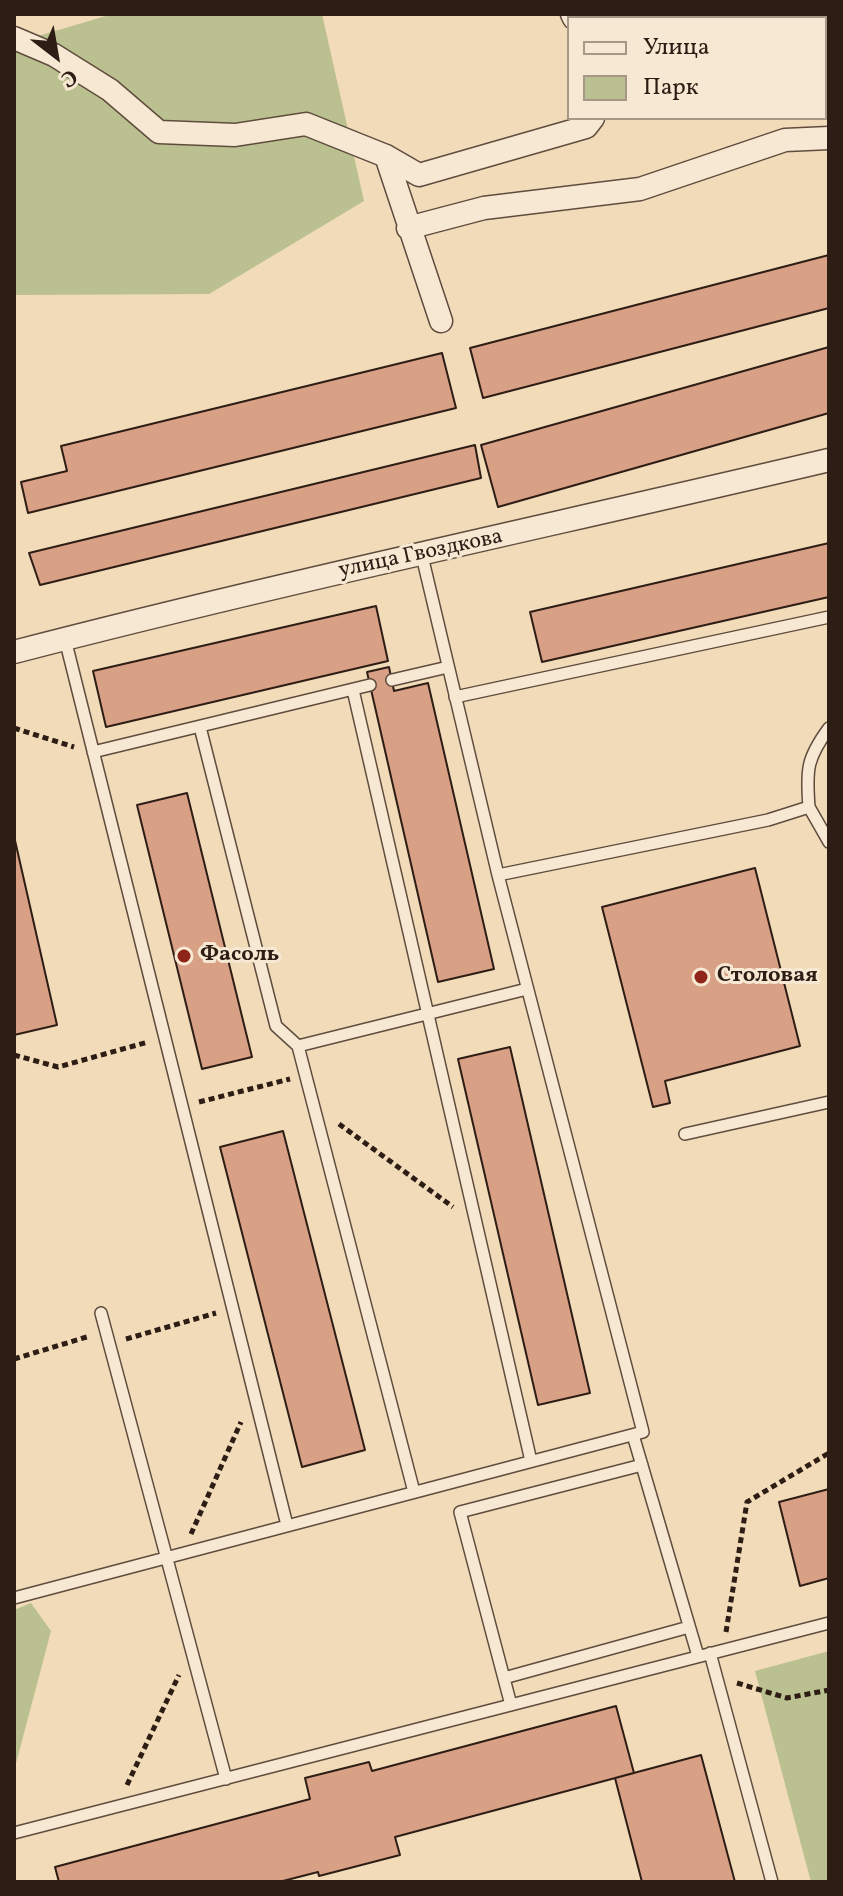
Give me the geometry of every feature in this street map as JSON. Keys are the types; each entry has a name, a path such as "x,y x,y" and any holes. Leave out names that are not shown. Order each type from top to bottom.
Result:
{"street":[{"path":"14,38 54,55 110,90 159,132 235,135 306,124 386,156 419,175 589,123"},
{"path":"408,228 484,208 640,189 785,140 829,138"},
{"path":"386,156 441,321"},
{"name":"улица Гвоздкова","path":"14,652 251,591 422,556 829,460"}],"lane":[{"path":"14,1598 643,1432 498,875 422,556"},
{"path":"455,697 829,617"},
{"path":"65,639 287,1525"},
{"path":"392,680 448,667"},
{"path":"93,752 370,685"},
{"path":"353,690 531,1461"},
{"path":"200,727 276,1026 298,1046 414,1492"},
{"path":"829,728 812,752 807,771 809,807 829,842"},
{"path":"498,875 768,820 809,807"},
{"path":"298,1046 527,989"},
{"path":"685,1134 829,1102"},
{"path":"101,1313 226,1779"},
{"path":"633,1435 689,1627 716,1675 772,1882"},
{"path":"511,1705 460,1512 642,1465"},
{"path":"14,1833 829,1623"},
{"path":"504,1678 689,1627"}],"path":[{"path":"14,728 93,752"},
{"path":"14,1055 58,1067 165,1038"},
{"path":"182,1106 304,1075"},
{"path":"312,1104 475,1223"},
{"path":"109,1344 233,1308"},
{"path":"14,1359 106,1331"},
{"path":"182,1553 254,1392"},
{"path":"724,1649 747,1502 829,1453"},
{"path":"117,1807 192,1649"},
{"path":"716,1675 787,1698 829,1690"}],"green space":[{"path":"113,14 322,14 364,201 209,294 14,295 14,43"},
{"path":"31,1603 51,1631 14,1771 14,1610"},
{"path":"829,1651 829,1882 811,1882 755,1671"}],"building":[{"path":"829,255 829,308 483,398 470,348"},
{"path":"829,347 829,413 498,507 481,445"},
{"path":"442,353 456,408 28,513 21,482 67,471 61,446"},
{"path":"475,445 481,478 40,585 29,553"},
{"path":"829,543 829,597 542,662 530,612"},
{"path":"376,606 388,661 106,727 93,671"},
{"path":"389,667 394,691 428,683 494,969 438,982 367,672"},
{"path":"187,793 252,1057 202,1069 137,805"},
{"path":"14,836 57,1025 14,1035"},
{"name":"Столовая","path":"755,868 800,1046 665,1081 670,1103 653,1107 602,907"},
{"path":"510,1047 590,1393 538,1405 458,1059"},
{"path":"283,1131 365,1450 302,1467 220,1147"},
{"path":"829,1489 829,1578 800,1586 779,1502"},
{"path":"616,1706 634,1773 395,1837 400,1855 319,1876 318,1872 279,1882 59,1882 55,1867 310,1799 305,1778 369,1762 372,1771"},
{"path":"701,1755 735,1882 642,1882 615,1778"}],"place":[{"name":"Фасоль","path":"184,956"},
{"name":"Столовая","path":"701,977"}]}
